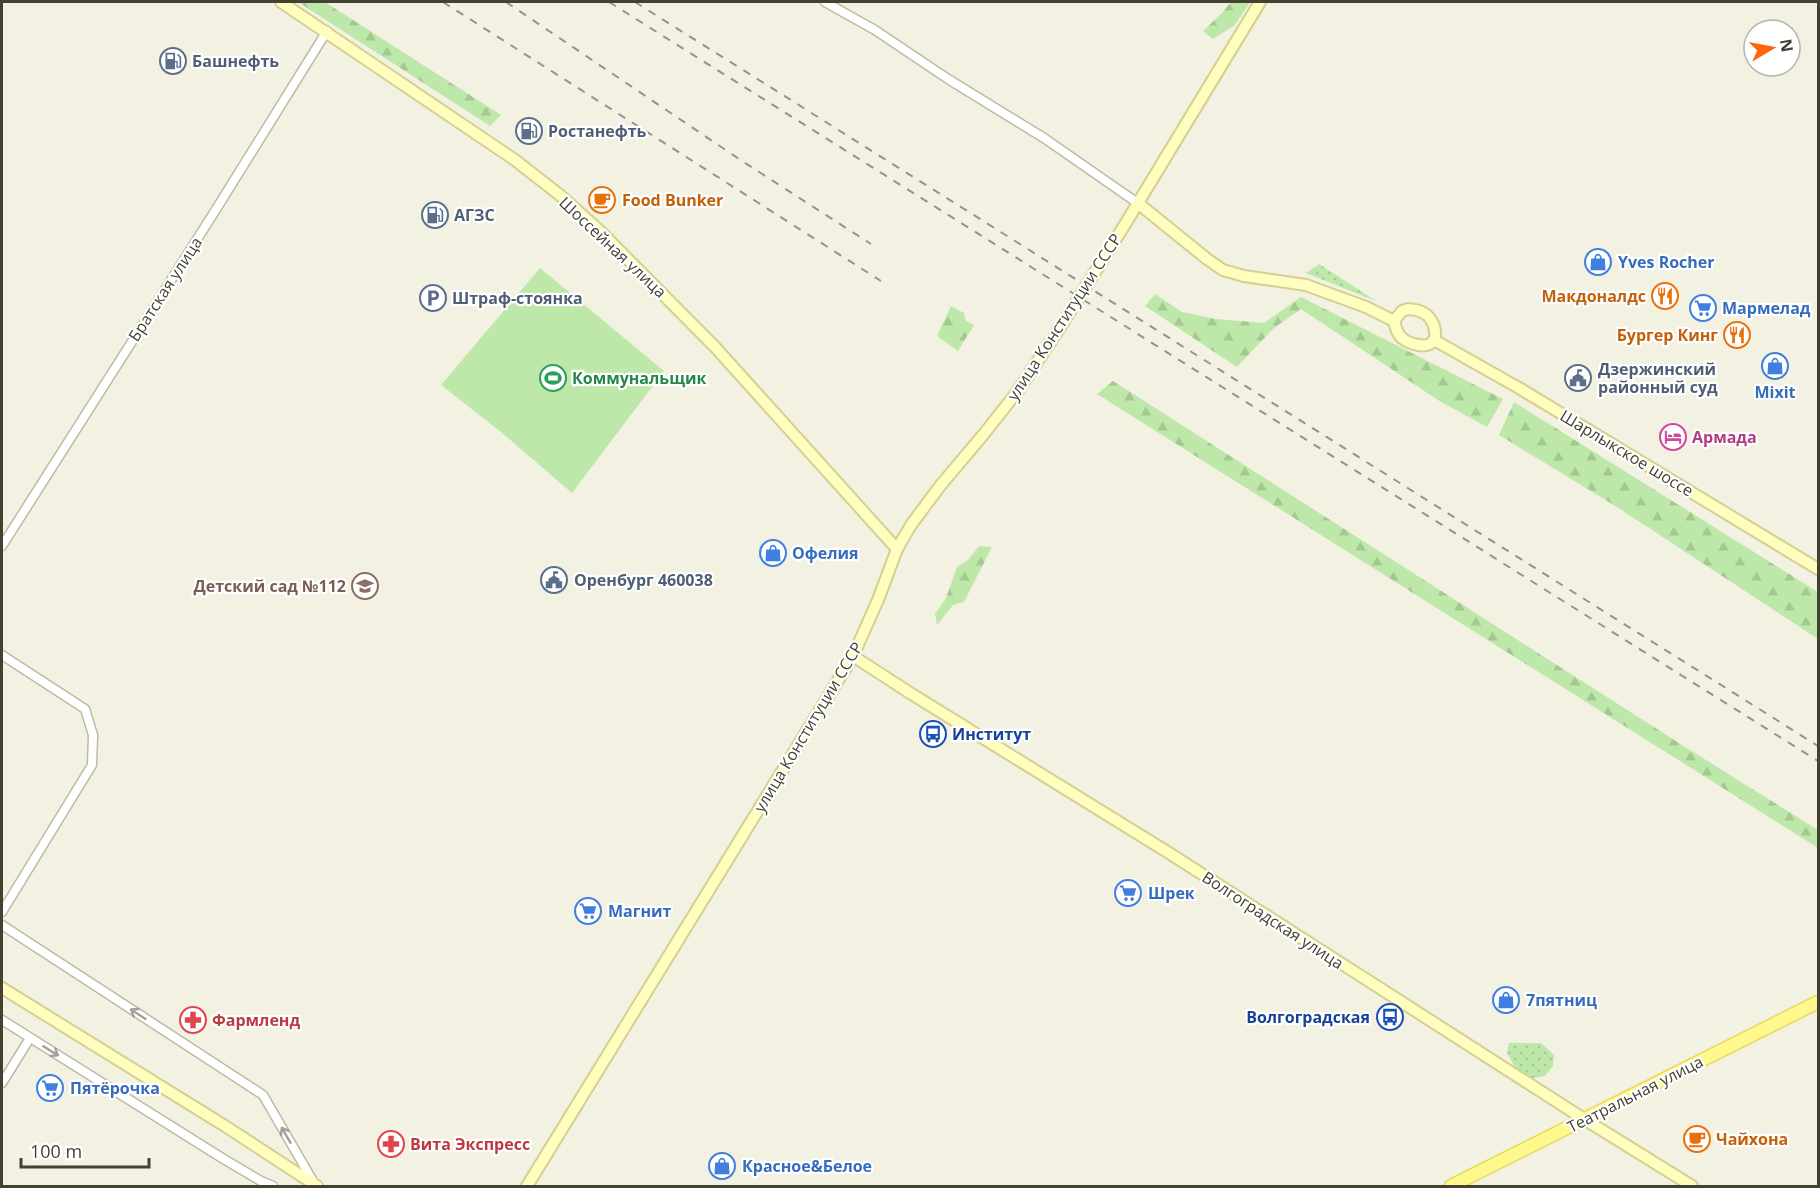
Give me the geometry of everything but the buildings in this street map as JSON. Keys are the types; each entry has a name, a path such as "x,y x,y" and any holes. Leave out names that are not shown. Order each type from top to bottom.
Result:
{"main road":[{"name":"Шоссейная улица","path":"281,2 515,160 561,196 602,233 715,347 897,549"},
{"name":"улица Конституции СССР","path":"526,1185 853,656 878,600 897,549 923,508 1017,392 1059,329 1138,204 1260,2"},
{"path":"1138,204 1164,223 1185,243 1223,270 1244,276 1306,285 1366,307 1394,321 1397,333 1411,343 1429,344 1434,340 1436,331 1432,321 1428,315 1419,310 1402,311 1394,321"},
{"name":"Шарлыкское шоссе","path":"1434,340 1519,388 1818,569"},
{"name":"Волгоградская улица","path":"853,656 1186,863 1692,1186"},
{"path":"2,988 225,1126 314,1186"},
{"name":"Театральная улица","path":"1451,1186 1818,1002"}],"street":[{"path":"825,2 875,30 948,79 1044,138 1138,204"},
{"name":"Братская улица","path":"2,546 327,32"},
{"path":"2,655 85,709 93,735 92,765 2,912"},
{"path":"2,926 263,1095 314,1186"},
{"path":"2,1020 222,1158 273,1186"},
{"path":"2,1083 30,1038"}],"green space":[{"path":"298,2 325,2 501,115 490,126"},
{"path":"1231,2 1250,2 1235,25 1213,39 1203,31"},
{"path":"1319,264 1376,301 1306,273"},
{"name":"Коммунальщик","path":"540,268 664,371 572,493 501,432 441,385"},
{"path":"1155,294 1182,312 1216,319 1264,323 1301,297 1503,399 1487,427 1441,402 1301,309 1274,328 1237,367 1145,306"},
{"path":"951,306 964,313 966,321 974,325 958,351 937,336"},
{"path":"1113,381 1818,830 1818,848 1097,394"},
{"path":"1514,402 1818,592 1818,639 1617,507 1499,435"},
{"path":"979,546 992,547 964,602 953,605 937,625 935,614 946,598 957,567 968,560"},
{"path":"1509,1043 1541,1043 1554,1055 1553,1066 1545,1076 1532,1078 1514,1066 1507,1053"}],"railway":[{"path":"443,2 881,281"},
{"path":"506,2 742,161 871,244"},
{"path":"609,2 1818,761"},
{"path":"635,2 1818,746"}],"place":[{"name":"Башнефть","path":"173,61"},
{"name":"Ростанефть","path":"529,131"},
{"name":"Food Bunker","path":"602,200"},
{"name":"АГЗС","path":"435,215"},
{"name":"Yves Rocher","path":"1598,262"},
{"name":"Макдоналдс","path":"1665,296"},
{"name":"Штраф-стоянка","path":"433,298"},
{"name":"Мармелад","path":"1703,308"},
{"name":"Бургер Кинг","path":"1737,335"},
{"name":"Mixit","path":"1775,366"},
{"name":"Коммунальщик","path":"553,378"},
{"name":"Дзержинский районный суд","path":"1578,378"},
{"name":"Армада","path":"1673,437"},
{"name":"Офелия","path":"773,553"},
{"name":"Оренбург 460038","path":"554,580"},
{"name":"Детский сад №112","path":"365,586"},
{"name":"Институт","path":"933,734"},
{"name":"Шрек","path":"1128,893"},
{"name":"Магнит","path":"588,911"},
{"name":"7пятниц","path":"1506,1000"},
{"name":"Волгоградская","path":"1390,1017"},
{"name":"Фармленд","path":"193,1020"},
{"name":"Пятёрочка","path":"50,1088"},
{"name":"Чайхона","path":"1697,1139"},
{"name":"Вита Экспресс","path":"391,1144"},
{"name":"Красное&Белое","path":"722,1166"}]}
